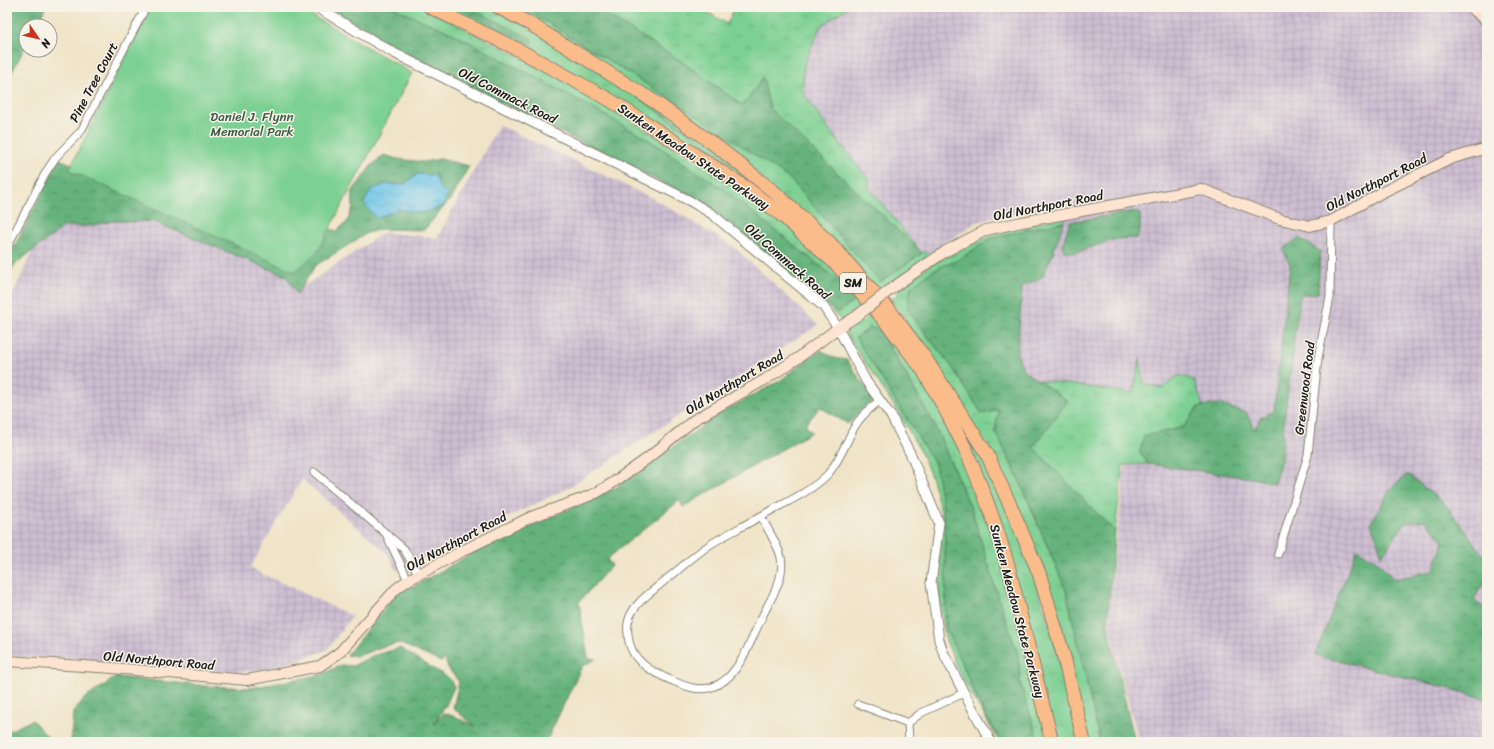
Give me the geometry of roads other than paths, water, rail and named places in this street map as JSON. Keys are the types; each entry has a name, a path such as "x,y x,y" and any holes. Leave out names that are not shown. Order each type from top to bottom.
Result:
{"highway":[{"name":"Sunken Meadow State Parkway","path":"430,7 515,48 610,100 748,189 784,217 837,265 890,327 923,370 944,407 966,450 984,494 1009,569 1052,742"},
{"name":"Sunken Meadow State Parkway","path":"498,7 532,25 655,102 720,148 773,190 830,243 891,312 925,358 987,454 1014,514 1039,573 1064,657 1084,742"}],"main road":[{"path":"1470,7 1487,21"},
{"name":"Old Northport Road","path":"7,661 113,668 247,680 320,666 340,652 396,589 408,580 531,517 579,500 611,484 648,458 694,420 766,379 857,316 894,286 946,251 986,230 1022,222 1201,190 1280,219 1310,226 1331,221 1450,159 1487,148"}],"street":[{"name":"Pine Tree Court","path":"7,248 46,172 56,157 80,131 146,7"},
{"name":"Old Commack Road","path":"316,7 394,53 676,194 712,214 823,306 838,328 866,381 891,416 905,443 939,523 931,583 936,626 943,652 991,742"},
{"name":"Greenwood Road","path":"1278,554 1308,455 1318,358 1330,297 1331,221"},
{"path":"761,516 779,552 782,562 782,570 776,588 735,669 728,678 719,684 710,688 698,690 680,684 649,670 639,662 632,653 628,643 627,629 631,615 639,602 710,545 819,482 835,464 858,421 880,400"},
{"path":"314,472 404,549 419,575"},
{"path":"385,532 408,580"},
{"path":"908,723 921,713 964,693"},
{"path":"858,704 908,723"},
{"path":"908,723 909,742"}],"water":[{"path":"418,174 435,175 440,188 448,194 443,206 422,213 398,209 376,219 364,203 371,190 385,184 404,184"}],"park label":[{"name":"Daniel J. Flynn Memorial Park","path":"252,124"}]}
